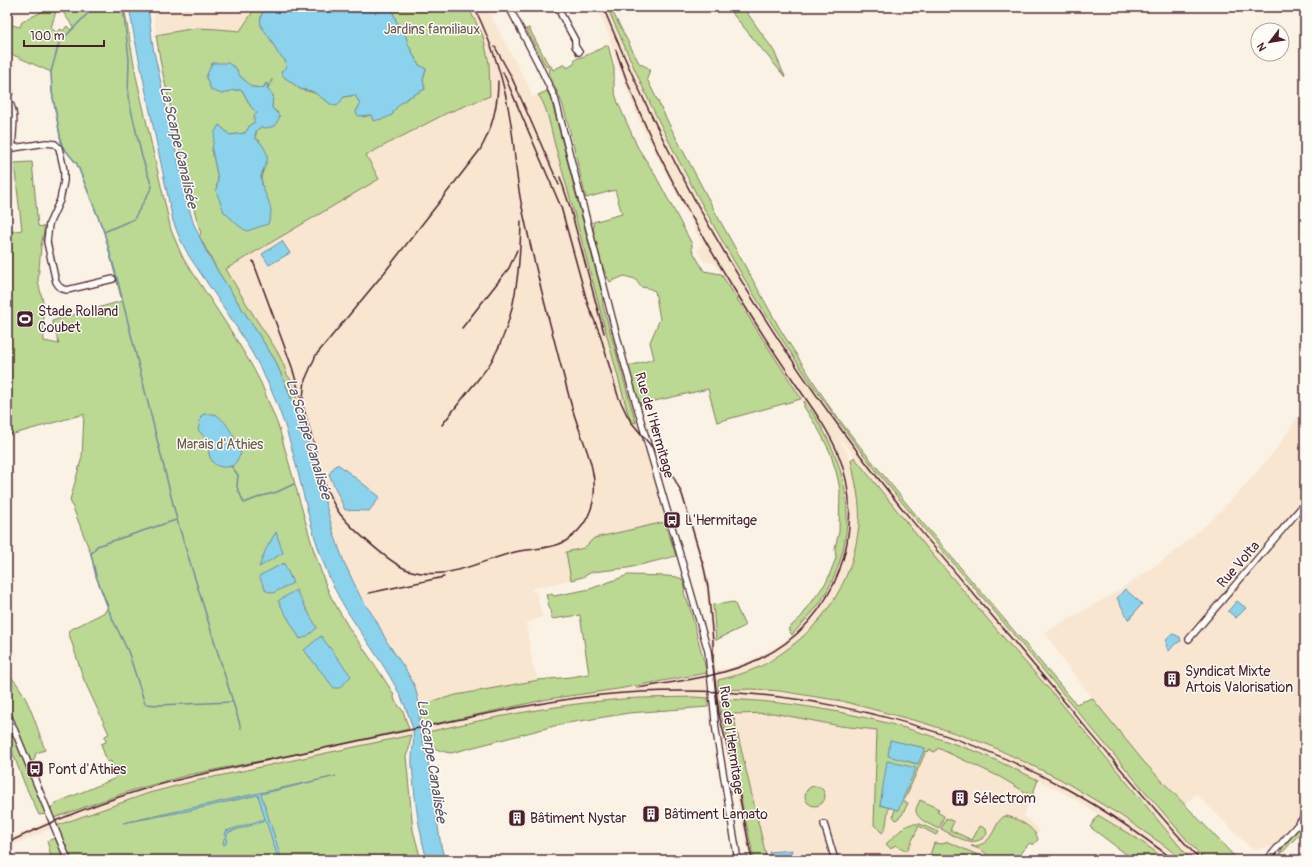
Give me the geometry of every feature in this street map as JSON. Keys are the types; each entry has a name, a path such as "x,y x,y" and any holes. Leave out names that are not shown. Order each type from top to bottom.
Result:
{"street":[{"name":"Rue de l'Hermitage","path":"509,7 555,98 621,352 708,651 716,731 738,860"},
{"path":"557,7 575,40 575,46 579,52"},
{"path":"7,99 13,112 10,149 46,143 55,144 59,148 64,170 63,192 49,224 47,236 49,255 56,282 61,289 67,290 113,279"},
{"name":"Rue Volta","path":"1189,639 1305,503"},
{"path":"7,712 68,860"},
{"path":"1267,860 1305,816"},
{"path":"824,824 835,860"}],"shaded area":[{"path":"153,7 256,7 240,31 218,29 156,35"},
{"path":"468,7 486,7 530,89 532,97 551,89 670,522 594,538 584,548 566,552 571,580 531,589 532,592 536,591 537,593 542,617 526,623 533,666 539,680 456,695 427,703 419,702 410,677 361,598 348,571 334,534 298,406 294,405 275,360 219,273 379,179 365,155 447,113 490,96 489,63 483,36"},
{"path":"597,7 607,7 651,104 692,187 763,310 821,398 861,451 928,534 1085,721 1205,860 1191,860 1056,697 932,554 839,437 851,460 857,487 859,523 855,553 837,595 823,616 798,642 759,667 736,676 718,680 753,689 821,698 869,708 924,723 989,745 1060,779 1098,800 1165,846 1182,860 1167,860 1139,840 1066,794 1038,780 980,753 932,736 896,725 809,707 776,702 720,699 720,709 733,761 754,860 750,860 715,698 694,697 613,700 532,711 195,781 148,793 64,823 7,848 7,840 59,816 130,791 188,775 306,752 526,704 604,690 618,689 713,671 708,602 701,564 679,490 664,463 654,453 653,446 667,463 683,493 707,573 713,605 716,670 733,667 757,657 792,635 830,586 839,565 844,546 848,511 841,469 834,450 811,410 801,399 714,263 704,262 697,250 702,244 640,123"},
{"path":"1303,410 1305,413 1305,816 1279,847 1252,849 1196,794 1185,804 1144,762 1065,663 1045,632 1113,594 1172,554 1210,521 1241,490 1276,449"},
{"path":"773,713 840,726 877,730 937,748 1000,777 1032,796 1024,815 1040,831 1025,845 991,858 989,856 985,860 767,860 733,714"}],"green space":[{"name":"Marais d'Athies","path":"7,7 12,7 12,25 20,27 22,22 51,7 124,7 136,76 171,230 182,256 231,331 261,383 279,428 313,548 325,583 331,597 349,628 393,693 395,701 403,711 409,729 306,752 188,775 130,791 51,819 48,814 39,815 25,785 7,738 7,673 20,689 30,708 45,750 36,753 34,760 29,766 49,813 51,808 56,803 116,778 111,761 107,762 101,744 106,742 105,736 109,734 84,680 68,631 105,612 108,606 96,576 91,554 70,500 82,457 84,414 7,436 7,227 8,232 22,230 14,163 32,162 38,226 45,227 41,246 38,281 43,302 44,341 59,344 52,321 122,301 104,232 77,164 62,146 52,92 51,72 11,54 13,95 8,93","holes":["60,8 73,27 71,30 67,26 63,31 61,29 56,32 51,28 56,11"]},
{"name":"Jardins familiaux","path":"256,7 264,7 261,23 277,52 285,59 286,67 283,76 300,89 318,94 332,105 344,97 355,95 360,104 356,112 363,117 371,115 392,115 394,110 401,103 425,89 423,80 426,69 418,64 406,37 397,23 391,7 468,7 483,36 489,63 490,96 447,113 366,155 379,179 226,269 282,360 287,375 293,385 298,406 294,405 275,360 219,273 199,236 201,234 189,192 161,65 156,35 196,28 240,31","holes":["236,68 239,75 252,87 263,88 266,83 268,90 273,95 272,108 278,113 257,130 255,138 259,140 267,157 261,178 265,196 269,202 216,191 218,179 212,150 219,125 230,135 245,133 251,124 254,124 257,113 251,107 242,90 234,90 222,94"]},
{"path":"607,7 610,7 639,63 650,69 647,79 719,219 780,329 831,409 916,515 1076,704 1092,698 1144,762 1238,860 1205,860 1136,781 881,477 840,424 774,327 709,218 651,105"},
{"path":"727,7 743,7 774,51 785,77"},
{"path":"529,28 549,66 551,66 553,70 565,64 567,68 574,64 575,59 608,45 614,68 614,90 618,103 638,148 653,171 692,244 692,250 704,271 721,274 801,399 717,422 708,389 637,405 626,367 654,359 650,342 660,319 655,291 641,287 635,279 624,276 610,282 606,275 598,253 593,222 622,214 615,190 586,198 563,106 550,76 550,69 545,65 526,29"},
{"path":"547,91 551,99 602,294 603,306 636,423 630,421 547,114 538,95"},
{"path":"804,401 820,425 833,449 841,474 846,499 847,525 843,551 834,577 820,603 792,635 788,629 801,617 827,581 836,558 835,548 839,532 840,490 837,475 830,452 820,432 804,407"},
{"path":"854,457 932,554 1056,697 1191,860 1182,860 1165,846 1120,815 1060,779 989,745 924,723 842,701 779,691 753,689 718,690 718,680 744,673 762,666 798,641 825,613 836,597 851,563 859,524 856,484 851,460"},
{"path":"665,522 676,556 628,568 592,572 583,577 571,580 566,552 584,548 594,538"},
{"path":"628,575 667,576 682,579 685,586 684,593 689,605 707,673 618,689 548,699 421,727 420,721 423,708 427,703 456,695 539,680 589,674 580,615 552,619 546,594 552,594 554,596 590,589"},
{"path":"734,602 745,626 716,640 713,605"},
{"path":"708,698 708,707 629,713 562,724 451,753 434,748 430,745 423,733 540,709 622,699"},
{"path":"720,699 749,700 807,707 865,717 921,733 976,752 1038,780 1032,796 1000,777 938,748 935,752 929,750 928,752 926,751 904,801 908,803 902,815 896,820 893,816 895,809 889,807 886,825 882,833 874,825 877,730 840,726 773,713 733,714 767,860 754,860 733,761 720,709","holes":["890,741 925,748 917,764 907,761"]},
{"path":"411,735 409,749 406,756 413,830 421,860 52,860 47,841 58,837 54,827 149,793 195,781"},
{"path":"815,786 822,789 825,796 822,803 815,806 808,803 805,796 808,789"},
{"path":"920,800 939,809 937,812 944,816 939,829 925,822 916,813 916,808"},
{"path":"1098,815 1139,840 1167,860 1134,860 1090,827"},
{"path":"1005,816 1025,824 1034,832 1038,840 1033,845 1030,843 1021,852 1023,855 1012,860 993,860 982,850 971,846 979,845 985,842 1001,819"},
{"path":"946,818 954,822 950,830 972,840 980,826 986,829 987,834 982,839 977,841 959,838 941,829"},
{"path":"1305,820 1305,828 1280,855 1282,848"},
{"path":"911,824 920,824 938,832 936,835 919,826 907,851 895,845 891,849 886,844 904,827"},
{"path":"948,842 978,855 984,860 926,859 928,855 930,855 934,843 942,844"}],"water":[{"path":"129,7 148,7 153,47 186,197 193,222 206,251 275,360 294,405 298,406 334,534 344,562 361,598 376,620 387,642 406,670 415,687 419,703 419,725 428,761 441,846 445,860 427,860 415,800 412,765 414,736 412,726 396,687 339,598 321,558 285,426 269,384 225,310 189,256 173,221"},
{"path":"264,7 391,7 397,23 406,37 418,64 426,69 423,80 425,89 401,103 394,110 392,115 373,121 371,115 358,116 356,112 360,104 355,95 344,97 337,106 332,105 312,91 300,89 283,76 281,72 286,67 285,60 278,53 261,24"},
{"path":"212,63 228,63 236,68 239,75 252,87 263,88 267,83 268,90 273,95 272,108 280,116 275,126 266,128 261,127 257,130 255,138 262,145 267,155 267,161 261,179 270,204 271,214 268,224 247,231 239,226 224,212 216,191 218,179 212,150 215,132 219,125 230,135 245,133 251,124 254,123 254,116 257,113 251,107 242,90 234,90 222,94 211,90 206,77"},
{"path":"282,241 290,253 269,265 262,254"},
{"path":"204,414 214,414 227,425 241,454 234,465 220,467 212,461 209,455 207,442 198,430 201,416"},
{"path":"336,465 339,465 380,497 369,511 345,510 329,474"},
{"path":"276,532 283,553 259,567 266,549"},
{"path":"284,563 293,583 273,593 266,591 259,576"},
{"path":"1125,589 1142,604 1129,619 1117,598"},
{"path":"296,590 317,628 306,637 300,639 278,601"},
{"path":"1237,601 1246,608 1236,618 1228,611"},
{"path":"1173,634 1180,637 1181,641 1175,644 1169,651 1167,649 1166,641"},
{"path":"321,636 351,676 340,688 334,688 304,650"},
{"path":"890,740 925,748 918,764 888,756"},
{"path":"887,761 916,768 898,810 880,805"},
{"path":"336,776 261,794 282,860 279,860 278,858 266,821 229,832 227,835 226,844 224,845 223,843 226,831 265,819 258,795 187,811 123,823"},
{"path":"792,850 789,860 771,860 769,852"}],"waterway":[{"path":"94,7 59,43 51,72 52,92 62,146 77,164 104,232"},
{"path":"123,7 129,59 128,96 142,157 152,187 134,219 104,232 117,278 177,520 241,728"},
{"path":"267,89 272,80"},
{"path":"231,466 238,475 237,487 244,503 277,492 294,484"},
{"path":"176,520 97,546 91,554 96,576 111,616 128,651 145,704 158,705 232,702"}],"railway":[{"path":"253,261 292,367 326,488 340,514 372,545 392,561 408,570 436,574 462,569 515,552 558,545 579,530 586,520 593,502 594,477 588,453 571,404 533,257 520,197 511,124 505,94 492,49 474,7"},
{"path":"603,7 653,119 710,227 773,332 807,382 843,432 906,513 1130,780 1200,860"},
{"path":"495,47 511,76 559,185"},
{"path":"616,50 640,113 668,173 700,232 734,289 818,416 833,442 846,481 850,511 847,542 839,571 826,598 808,622 786,643 759,659 730,670 700,678 637,688"},
{"path":"503,72 561,207 588,305 600,334 618,396 632,423 666,464 682,494 704,568 708,587 713,641 713,663 719,714 739,794 752,860"},
{"path":"303,398 305,380 316,355 384,273 480,150 494,117 498,81"},
{"path":"560,177 570,207 604,333"},
{"path":"442,425 489,366 507,327 518,274 521,221"},
{"path":"462,328 509,268 517,250"},
{"path":"369,593 444,577"},
{"path":"7,843 100,803 148,788 198,775 530,705 601,695 661,691 722,692 782,697 842,707 900,721 957,740 1013,762 1067,789 1095,805 1174,860"}],"place":[{"name":"Stade Rolland Coubet","path":"25,319"},
{"name":"L'Hermitage","path":"672,520"},
{"name":"Syndicat Mixte Artois Valorisation","path":"1172,679"},
{"name":"Pont d'Athies","path":"35,769"},
{"name":"Sélectrom","path":"960,798"},
{"name":"Bâtiment Lamato","path":"651,814"},
{"name":"Bâtiment Nystar","path":"517,818"}],"water label":[{"name":"La Scarpe Canalisée","path":"179,147"},
{"name":"La Scarpe Canalisée","path":"309,439"},
{"name":"La Scarpe Canalisée","path":"432,761"}]}
